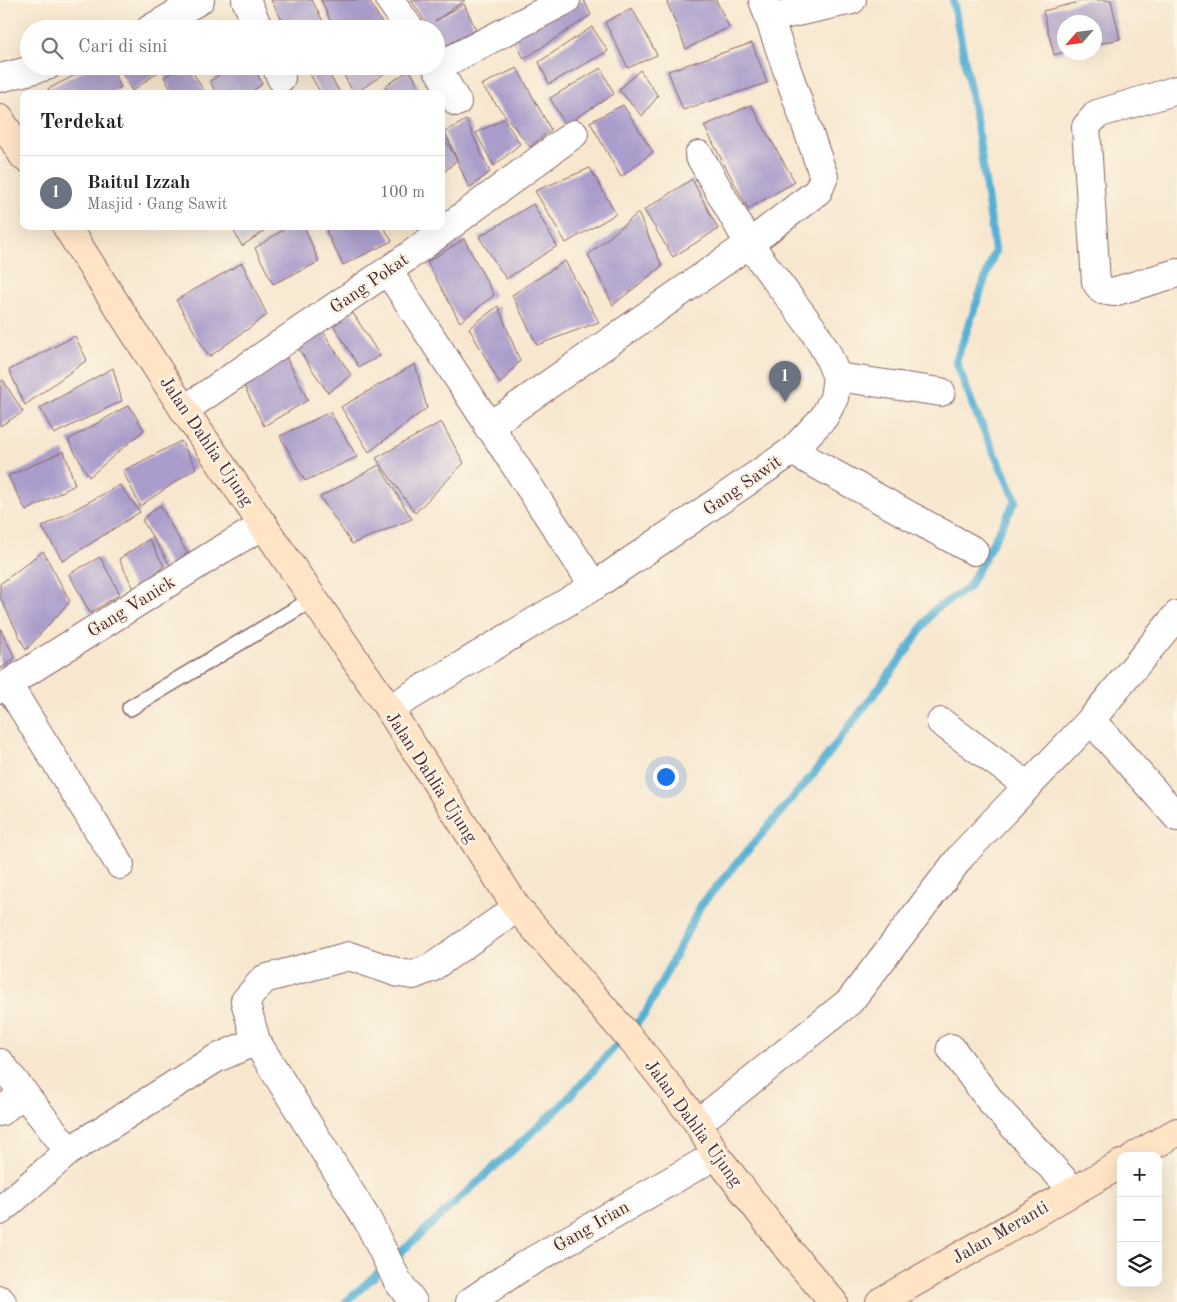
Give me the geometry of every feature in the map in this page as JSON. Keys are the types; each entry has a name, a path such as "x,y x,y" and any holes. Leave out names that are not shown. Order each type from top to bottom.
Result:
{"main road":[{"path":"0,119 20,151"},
{"name":"Jalan Dahlia Ujung","path":"69,230 184,410 389,710 517,908 640,1050 698,1123 716,1155 792,1254 832,1302"},
{"path":"1142,1152 1177,1132"},
{"name":"Jalan Meranti","path":"880,1302 1117,1166"}],"street":[{"path":"166,20 200,0"},
{"path":"246,0 255,20"},
{"path":"390,0 404,20"},
{"path":"445,62 566,0"},
{"path":"488,427 749,244 818,191 824,176 766,9 852,0"},
{"path":"0,78 20,73"},
{"path":"442,75 457,102"},
{"path":"1177,90 1097,114 1086,126 1096,282 1102,290 1113,292 1177,273"},
{"name":"Gang Pokat","path":"445,229 574,134"},
{"path":"699,155 749,244 812,328 827,353 837,377 834,398 824,417 792,451"},
{"name":"Gang Pokat","path":"184,410 388,271 444,230"},
{"path":"388,271 488,427 594,586"},
{"path":"837,377 941,392"},
{"name":"Gang Sawit","path":"389,710 594,586 792,451 974,551"},
{"name":"Gang Vanick","path":"4,687 219,551 264,525"},
{"path":"698,1123 850,1001 962,854 1090,720 1177,615"},
{"path":"4,687 120,865"},
{"path":"1090,720 1174,805"},
{"path":"942,722 1027,785"},
{"path":"413,1302 397,1280 368,1222 256,1041 246,1001 264,979 348,956 399,973 413,975 431,968 517,908"},
{"path":"0,1211 69,1151 215,1059 256,1041"},
{"path":"952,1048 992,1103 1073,1190"},
{"path":"0,1063 69,1151"},
{"path":"0,1112 24,1093"},
{"name":"Gang Irian","path":"470,1302 520,1268 716,1155"}],"lane":[{"path":"130,708 313,599"}],"building":[{"path":"271,0 312,0 322,20 282,20"},
{"path":"321,0 369,0 380,20 330,20"},
{"path":"411,0 465,0 436,20 424,20"},
{"path":"580,0 584,0 591,15 524,59 513,35"},
{"path":"672,0 716,0 729,27 686,49 667,2"},
{"path":"1087,0 1111,0 1120,39 1102,43 1102,15 1057,15 1057,54 1054,55 1043,11"},
{"path":"464,4 476,30 445,46 445,20 437,20"},
{"path":"632,8 657,55 628,68 605,22"},
{"path":"592,27 608,51 549,84 539,62"},
{"path":"752,43 767,83 683,110 668,71"},
{"path":"517,68 551,130 530,147 481,85"},
{"path":"601,68 614,94 565,125 550,98"},
{"path":"640,70 658,96 642,116 619,90"},
{"path":"75,75 115,75 121,87 115,90 48,89"},
{"path":"123,75 154,75 133,90 131,90"},
{"path":"168,75 194,75 204,90 171,90 164,77"},
{"path":"219,75 258,75 262,84 254,90 214,90 210,81"},
{"path":"311,75 329,75 339,90 319,90"},
{"path":"344,75 382,75 360,90 352,90"},
{"path":"402,75 413,75 421,90 387,90 385,86"},
{"path":"623,105 653,152 621,177 590,122"},
{"path":"751,105 795,182 748,209 704,126"},
{"path":"504,119 520,144 494,166 476,133"},
{"path":"466,120 490,172 469,188 445,132"},
{"path":"445,139 457,160 445,171"},
{"path":"590,168 616,214 566,243 535,191"},
{"path":"692,179 718,229 673,257 644,210"},
{"path":"533,204 557,246 506,279 479,237"},
{"path":"638,213 662,266 613,305 588,255"},
{"path":"233,230 264,230 264,231 242,246"},
{"path":"283,230 306,230 319,262 273,284 255,248"},
{"path":"385,230 392,241 343,265 326,231"},
{"path":"464,239 494,295 460,322 427,262"},
{"path":"565,261 599,322 537,345 512,295"},
{"path":"242,263 267,315 209,357 176,300"},
{"path":"498,306 520,361 500,384 469,328"},
{"path":"353,313 380,356 359,367 332,323"},
{"path":"320,327 351,375 328,393 293,341"},
{"path":"75,336 87,360 25,405 9,370"},
{"path":"283,351 308,400 264,426 243,384"},
{"path":"415,364 427,408 369,452 341,407"},
{"path":"113,368 122,401 54,434 40,408"},
{"path":"3,380 23,412 0,426 0,382"},
{"path":"129,405 144,430 89,477 68,440"},
{"path":"330,412 357,457 305,481 280,436"},
{"path":"441,422 464,463 415,513 376,458"},
{"path":"181,441 196,468 140,506 123,471"},
{"path":"64,451 75,485 26,511 8,476"},
{"path":"379,465 412,519 352,544 320,497"},
{"path":"120,485 140,512 63,561 42,527"},
{"path":"160,505 188,555 173,570 142,520"},
{"path":"149,539 164,566 135,591 119,559"},
{"path":"43,551 70,601 26,650 0,597 0,584"},
{"path":"100,557 120,594 90,613 69,574"},
{"path":"0,628 15,658 0,669"}],"waterway":[{"path":"346,1302 560,1107 645,1014 701,905 814,773 901,659 934,610 968,588 1016,500 975,411 956,361 995,251 977,125 953,0"}],"place":[{"name":"Baitul Izzah","path":"785,402"}]}
